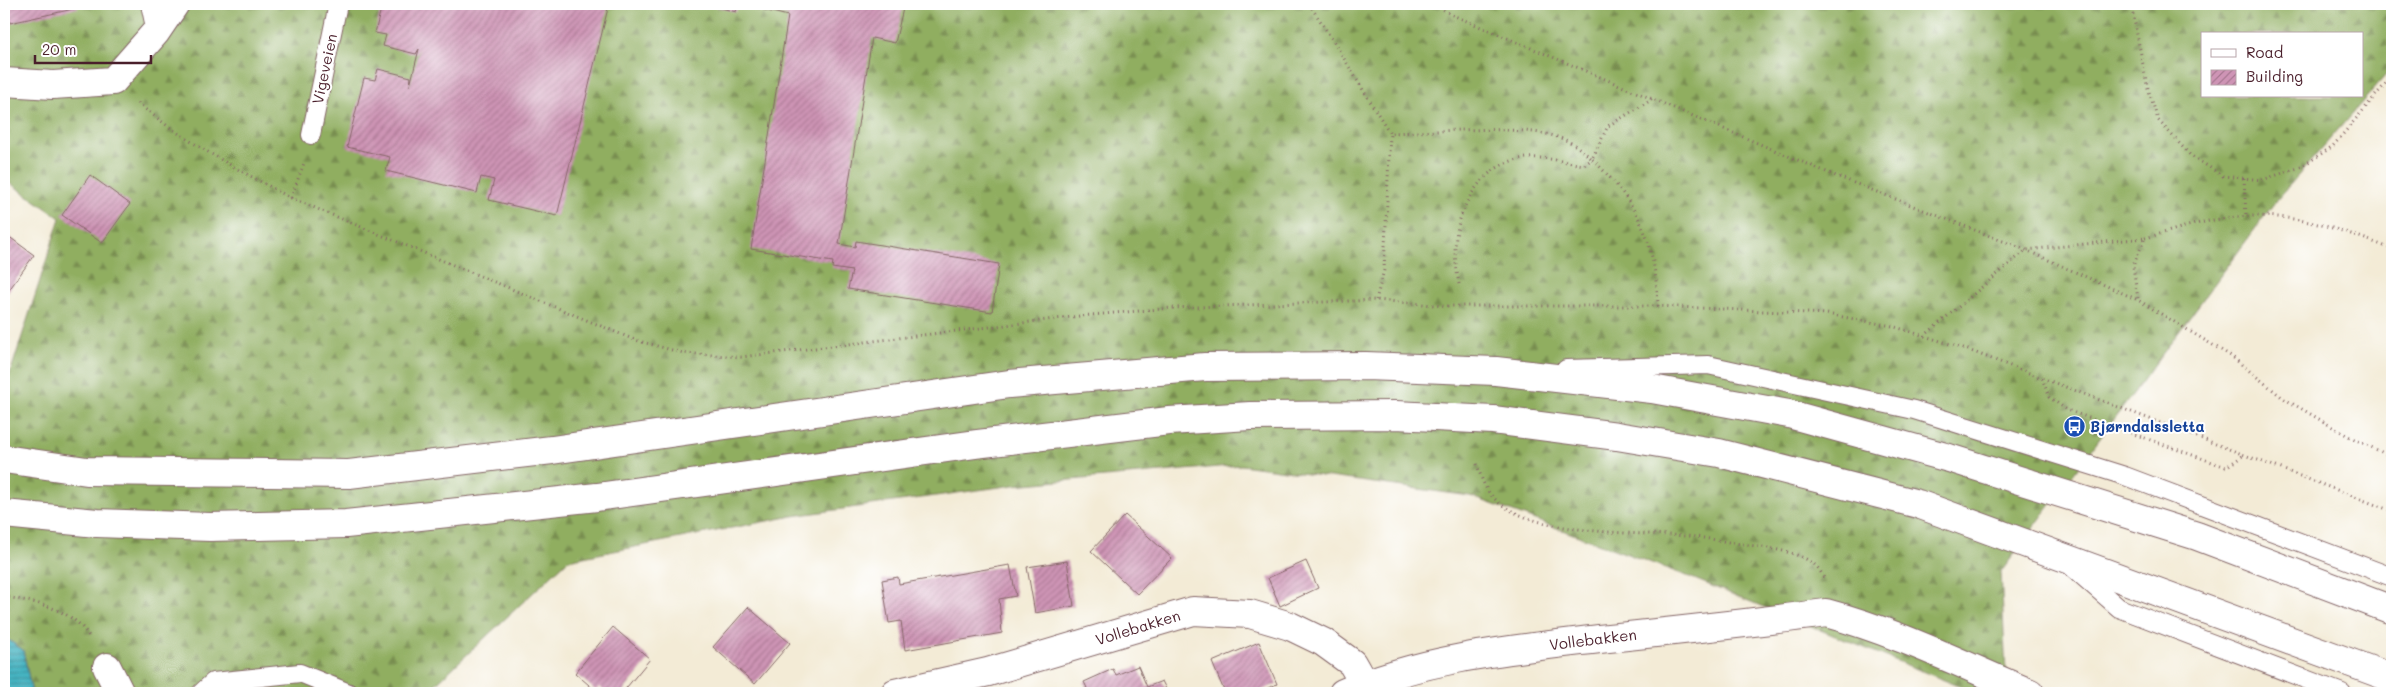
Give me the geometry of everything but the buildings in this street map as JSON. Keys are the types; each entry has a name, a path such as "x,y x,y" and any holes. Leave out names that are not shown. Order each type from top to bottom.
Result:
{"main road":[{"path":"4,82 53,85 113,81 156,32 175,4"},
{"path":"4,459 87,472 349,474 552,450 1009,384 1205,367 1366,366 1496,370 1652,389 1798,417 1949,458 2197,536 2392,610"},
{"path":"4,514 97,523 210,527 346,524 597,497 976,444 1169,421 1250,416 1396,415 1493,420 1617,436 1719,453 1918,504 2392,678"},
{"name":"Vollebakken","path":"895,693 988,672 1193,611 1250,614 1290,626 1323,642 1352,663 1354,689 1449,661 1509,651 1826,613"},
{"path":"1826,613 1860,622 2030,693"},
{"path":"107,667 120,693"}],"lane":[{"path":"150,4 156,32"},
{"name":"Vigeveien","path":"311,135 338,4"},
{"path":"1496,370 1708,365 1914,410 2125,476 2392,577"},
{"path":"2058,555 2119,608 2342,693"},
{"path":"201,693 213,682 300,673 349,693"}],"path":[{"path":"1309,4 1336,44 1362,91 1390,133 1384,270 1376,300"},
{"path":"1435,4 1450,14 1836,176 2026,250 2138,300 2231,356 2283,398 2348,436 2392,457"},
{"path":"2131,4 2147,85 2158,120 2190,155 2223,176 2262,180 2301,167 2333,146 2392,76"},
{"path":"113,81 142,106 190,140 291,198 635,340 683,353 741,357 1080,316 1172,308 1376,300 1445,306 1658,306 1827,314 1865,319 1963,348 2392,511"},
{"path":"1459,284 1455,249 1459,221 1470,198 1487,175 1501,166 1518,159 1536,157 1584,165 1592,159 1608,126 1653,99"},
{"path":"1390,133 1487,131 1548,135 1564,139 1592,159 1621,188 1636,211 1652,261 1658,306"},
{"path":"291,198 301,174 311,135"},
{"path":"2244,178 2246,217"},
{"path":"1924,336 2026,250 2146,238 2227,218 2284,216 2333,226 2392,248"},
{"path":"2138,300 2133,266 2146,238"},
{"path":"2042,378 2048,397 2067,410 2226,467 2244,454"},
{"path":"1477,464 1488,492 1496,501 1518,514 1554,525 1696,537 1779,550 1805,559 1817,566 1827,583 1826,613"},
{"path":"4,597 26,600 54,608 70,617 88,633 107,667"}],"green space":[{"path":"4,4 2392,4 2392,68 2275,202 2001,572 2007,693 1976,693 1687,576 1470,496 1241,465 1014,485 793,516 568,560 426,693 32,693 23,650 4,637 4,386 6,386 60,218 4,179"}],"water":[{"path":"4,637 23,650 32,693 4,693"}],"place":[{"name":"Bjørndalssletta","path":"2074,427"}]}
